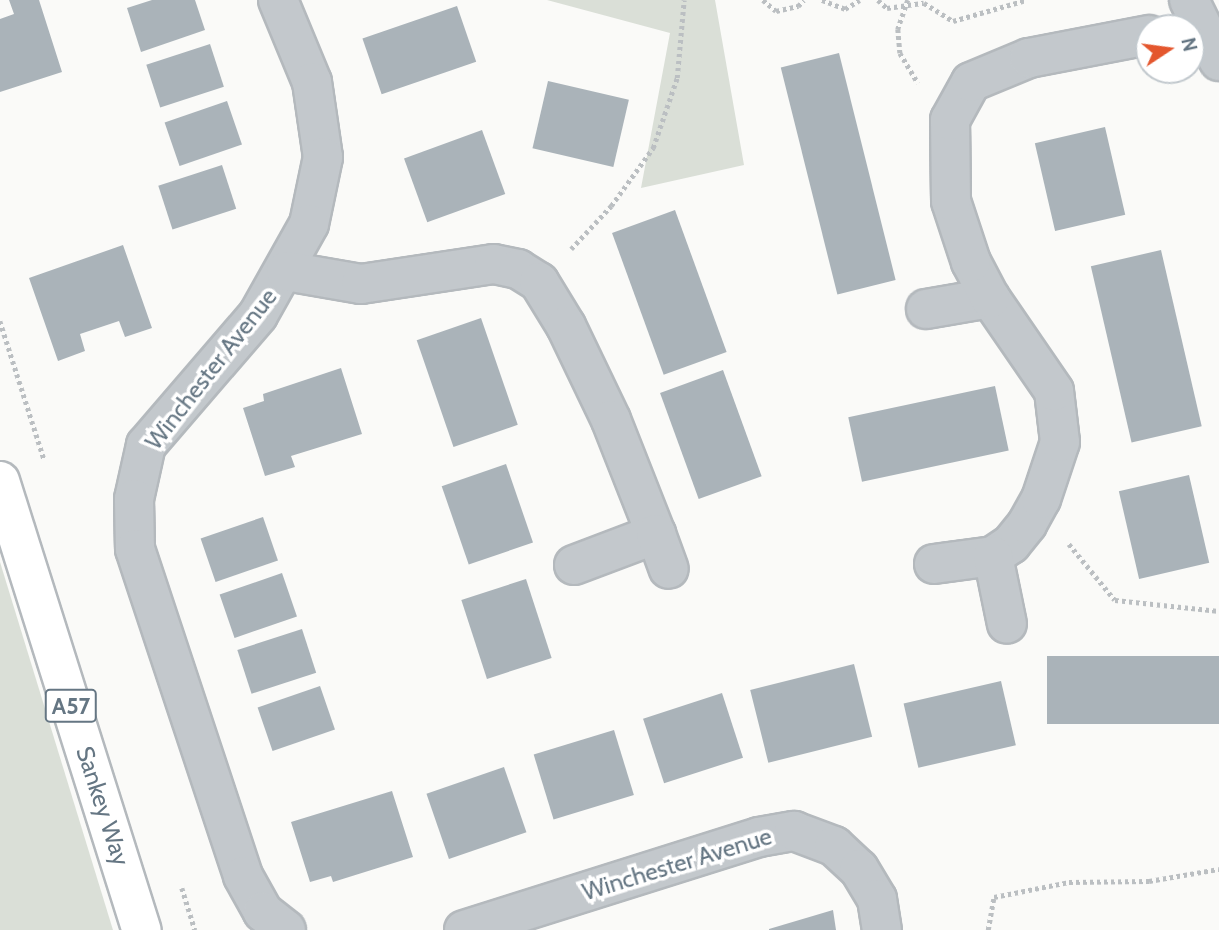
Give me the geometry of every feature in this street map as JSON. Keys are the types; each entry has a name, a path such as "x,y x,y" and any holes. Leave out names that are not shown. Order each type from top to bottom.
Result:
{"highway":[{"name":"Sankey Way","path":"0,481 142,930"}],"street":[{"name":"Winchester Avenue","path":"278,0 312,82 323,157 309,224 286,271 258,315 146,445 134,499 135,549 243,876 263,912 286,930"},
{"path":"934,564 993,556 1012,544 1041,499 1060,442 1054,391 990,298 971,262 951,201 950,120 971,82 1029,58 1135,38"},
{"path":"1205,42 1219,61"},
{"path":"286,271 361,284 494,264 518,269 539,282 566,326 611,420 662,552 574,565"},
{"path":"926,309 990,298"},
{"path":"993,556 1007,624"},
{"name":"Winchester Avenue","path":"464,930 759,837 794,831 834,846 859,869 877,899 882,930"}],"path":[{"path":"539,282 611,206 653,148 677,78 684,0"},
{"path":"762,0 776,11 798,6 804,0"},
{"path":"822,0 845,9 860,0"},
{"path":"878,0 887,8 908,3 924,3 953,21 1026,0"},
{"path":"908,3 898,29 900,53 919,84 950,120"},
{"path":"1027,524 1064,538 1115,600 1219,611"},
{"path":"988,930 994,897 1069,883 1149,881 1219,869"}],"shaded area":[{"path":"547,0 715,0 744,165 641,188 670,33"},
{"path":"0,562 113,930 0,930"}],"building":[{"path":"9,0 39,0 62,72 0,92 0,19 14,14"},
{"path":"152,0 195,0 205,30 141,52 127,8"},
{"path":"457,6 476,62 382,94 362,39"},
{"path":"210,44 224,87 160,108 146,65"},
{"path":"839,53 896,280 837,295 781,68"},
{"path":"548,81 629,100 613,167 532,148"},
{"path":"227,101 242,144 180,166 165,122"},
{"path":"1105,127 1125,215 1055,231 1035,143"},
{"path":"482,130 505,194 427,222 404,158"},
{"path":"222,165 236,209 172,229 158,186"},
{"path":"675,210 727,352 664,375 612,233"},
{"path":"123,245 152,328 125,337 119,321 80,334 85,351 58,361 29,278"},
{"path":"1161,250 1202,426 1132,443 1091,266"},
{"path":"481,318 518,425 453,447 417,340"},
{"path":"341,368 362,434 291,456 295,467 265,476 243,408 264,401 263,394"},
{"path":"723,370 762,476 699,499 660,393"},
{"path":"995,386 1009,451 862,482 848,417"},
{"path":"506,464 533,542 469,565 442,486"},
{"path":"1189,475 1209,563 1139,579 1119,491"},
{"path":"263,517 278,560 216,582 201,538"},
{"path":"282,573 297,616 235,638 220,594"},
{"path":"526,579 552,658 487,679 461,600"},
{"path":"302,629 316,673 252,694 237,650"},
{"path":"1047,656 1219,656 1219,724 1047,724"},
{"path":"854,664 872,737 768,763 750,690"},
{"path":"1001,681 1016,745 918,768 904,703"},
{"path":"320,686 335,729 273,751 258,707"},
{"path":"722,693 743,758 664,783 643,719"},
{"path":"614,730 634,795 554,820 534,755"},
{"path":"504,767 526,832 449,859 426,794"},
{"path":"392,791 413,857 333,882 331,876 310,882 291,822"},
{"path":"833,910 836,930 769,930 769,929"}]}
